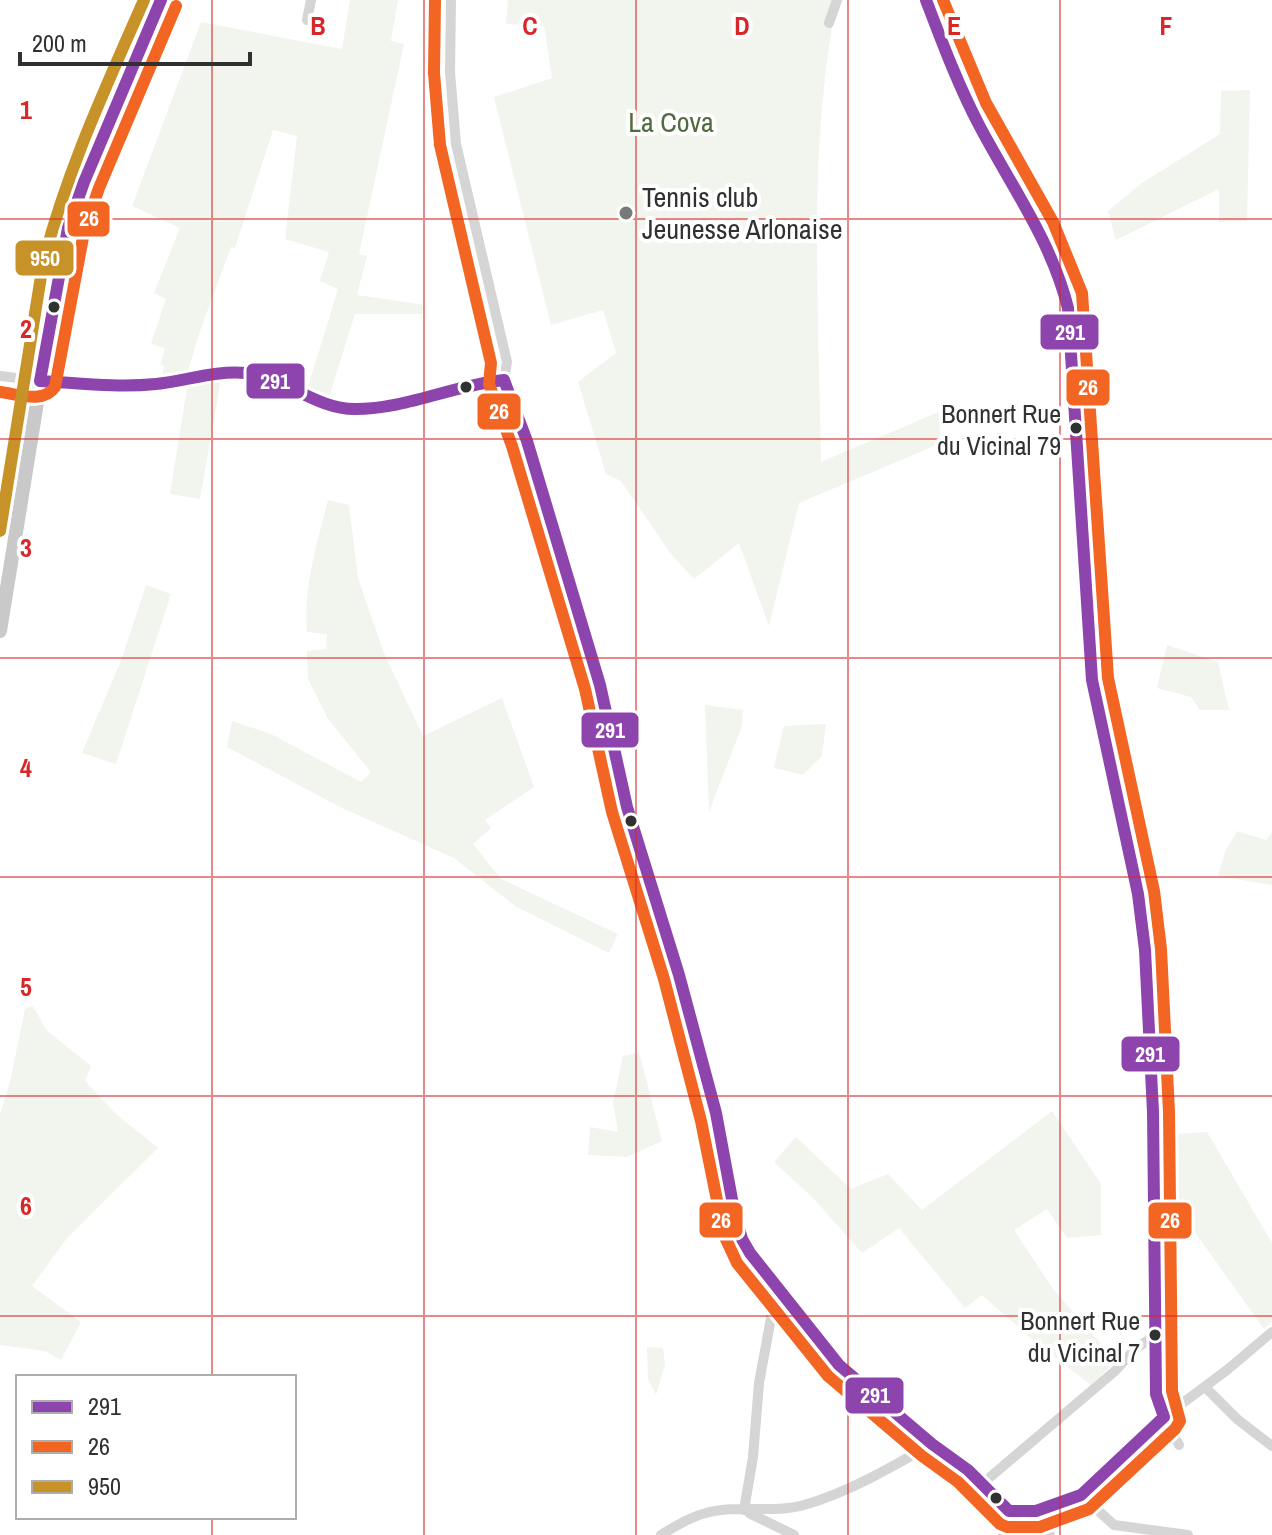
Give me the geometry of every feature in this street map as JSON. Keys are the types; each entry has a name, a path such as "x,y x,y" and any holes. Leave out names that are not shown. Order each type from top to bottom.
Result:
{"main road":[{"path":"0,631 68,228 84,182 161,0"}],"street":[{"path":"307,20 311,0"},
{"path":"451,0 452,114 460,164 507,362 504,380 527,441 600,685 627,807 679,975 716,1113 738,1228 750,1253 839,1365 982,1484 1009,1511 1036,1511 1081,1495 1164,1417 1272,1332"},
{"path":"829,23 837,0"},
{"path":"926,0 979,124 1050,253 1066,296 1092,680 1143,921 1153,1112 1157,1401 1179,1445"},
{"path":"0,376 40,381 155,384 195,376 244,373 277,380 326,403 347,409 504,380"},
{"path":"744,1510 753,1457 759,1383 779,1289"},
{"path":"982,1484 1115,1371 1135,1349 1147,1341 1156,1341"},
{"path":"1205,1387 1229,1412 1272,1446"},
{"path":"661,1535 708,1512 780,1510 821,1499 889,1469 932,1444"},
{"path":"1081,1495 1114,1530 1188,1535"},
{"path":"744,1510 794,1535"},
{"path":"1003,1535 1009,1511"},
{"path":"1036,1511 1050,1535"}],"green space":[{"path":"350,0 398,0 391,41 404,44 359,254 367,256 357,295 425,305 422,314 355,314 329,397 308,387 338,289 320,281 329,252 285,239 297,136 273,130 235,248 231,247 188,371 162,377 164,366 160,365 165,348 151,344 166,299 154,293 180,228 132,206 201,22 342,49"},
{"name":"La Cova","path":"508,0 837,0 828,57 818,172 821,462 941,411 939,444 799,503 769,626 739,543 694,579 671,554 621,481 606,474 578,382 616,353 603,310 551,325 494,97 552,78 544,26 506,24"},
{"path":"1250,90 1247,221 1219,222 1219,189 1116,240 1108,211 1142,183 1220,134 1221,91"},
{"path":"221,379 200,499 170,494 188,382"},
{"path":"328,500 349,505 358,578 383,651 423,736 502,698 534,787 485,820 491,828 473,844 501,879 618,934 609,953 515,906 454,858 340,807 227,747 232,721 271,734 361,782 371,772 328,719 308,679 307,651 326,649 327,634 307,632 306,615 312,566"},
{"path":"146,585 171,594 116,764 82,753 122,658"},
{"path":"1167,645 1218,662 1229,710 1200,710 1191,697 1157,688"},
{"path":"705,705 743,710 742,726 709,812"},
{"path":"826,724 822,756 803,775 774,768 784,726"},
{"path":"1237,831 1266,840 1272,832 1272,885 1218,876 1225,852"},
{"path":"33,1006 46,1030 91,1066 85,1081 117,1115 158,1148 67,1238 32,1286 81,1322 61,1360 45,1351 0,1345 0,1114 25,1009"},
{"path":"639,1052 662,1141 627,1157 588,1155 590,1127 618,1132 613,1103 623,1056"},
{"path":"1052,1111 1101,1184 1101,1235 1067,1238 1047,1209 1014,1230 1053,1289 1116,1361 1091,1385 982,1295 965,1308 899,1228 862,1253 813,1198 774,1162 796,1137 851,1189 888,1174 922,1210"},
{"path":"1207,1132 1272,1243 1272,1322 1264,1329 1162,1186 1159,1135"},
{"path":"647,1347 663,1348 665,1365 656,1395 648,1379"}],"transit line":[{"name":"950","path":"0,531 43,264 52,230 75,163 144,0"},
{"name":"291","path":"40,381 68,228 84,182 161,0"},
{"name":"26","path":"435,0 434,73 440,145 491,363 489,384 512,446 585,689 612,812 664,979 701,1121 724,1235 737,1263 828,1376 922,1456 958,1482 1000,1524 1007,1527 1040,1527 1089,1509 1180,1421 1172,1391 1169,1112 1161,949 1154,891 1108,678 1082,293 1053,222 986,103 943,0"},
{"name":"291","path":"926,0 971,110 1041,236 1068,308 1092,680 1138,894 1145,950 1153,1112 1156,1394 1164,1417"},
{"name":"26","path":"0,392 37,397 55,387 84,232 99,188 176,6"},
{"name":"291","path":"40,381 141,385 223,373 246,373 274,380 327,404 355,409 393,405 504,380"},
{"name":"291","path":"504,380 527,441 600,685 627,807 679,975 716,1113 734,1210 742,1239 750,1253 839,1365 932,1444 968,1470 1009,1511 1036,1511 1081,1495 1164,1417"}],"place":[{"name":"Tennis club Jeunesse Arlonaise","path":"626,213"},
{"name":"Bonnert Rue du Vicinal 79","path":"1076,428"},
{"name":"Bonnert Rue du Vicinal 7","path":"1155,1335"}]}
